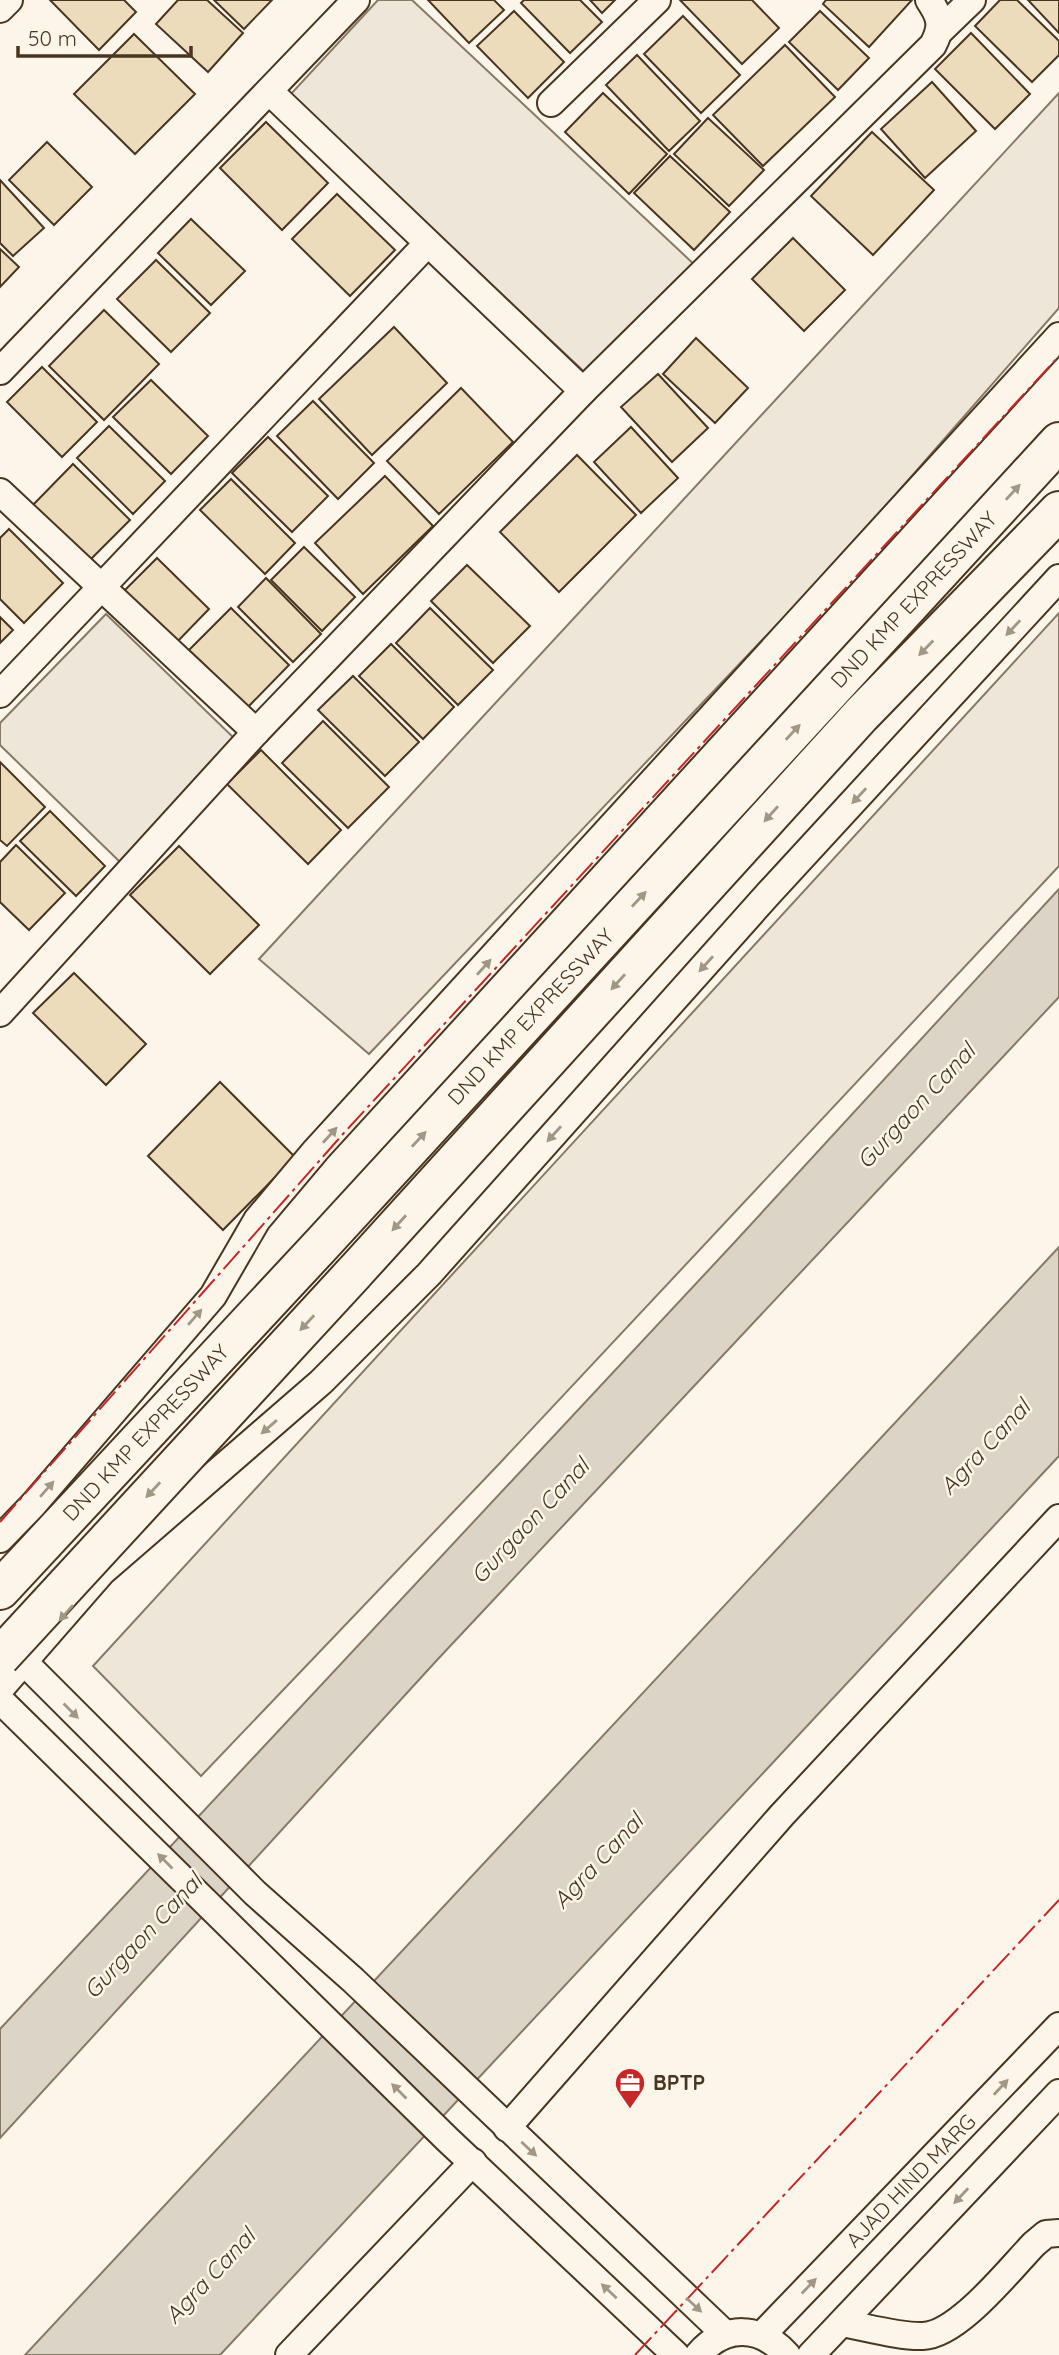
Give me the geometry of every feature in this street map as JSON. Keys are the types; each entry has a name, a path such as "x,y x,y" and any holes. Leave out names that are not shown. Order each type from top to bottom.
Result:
{"highway":[{"name":"DND KMP EXPRESSWAY","path":"0,1590 323,1243 1059,442"},
{"name":"DND KMP EXPRESSWAY","path":"12,1659 354,1273 861,715 1059,511"}],"street":[{"path":"0,9 9,0"},
{"path":"551,103 657,0"},
{"path":"929,0 938,13 941,30"},
{"path":"0,1013 256,732 583,391 933,45 941,30 972,0"},
{"path":"2,366 269,90 345,4"},
{"path":"269,90 583,391"},
{"path":"0,694 427,244"},
{"path":"0,1539 32,1506 213,1296 257,1220 316,1150 1059,336"},
{"path":"0,492 256,732"},
{"path":"0,1689 12,1659 102,1572 321,1382 429,1275 760,904 1059,578"},
{"path":"507,2128 782,1815 1059,1518"},
{"path":"12,1659 255,1893 354,1980 725,2334"},
{"path":"0,1700 447,2139 676,2355"},
{"path":"274,1968 304,1937"},
{"name":"AJAD HIND MARG","path":"762,2335 962,2130 1059,2026"},
{"path":"811,2355 1059,2093"},
{"path":"962,2130 994,2161"},
{"path":"289,2355 473,2162"},
{"path":"842,2323 903,2344 928,2336 952,2326 969,2312 1045,2234 1059,2233"},
{"path":"698,2355 708,2343 725,2334 744,2331 762,2335 777,2344 787,2355"}],"shaded area":[{"path":"378,0 412,0 698,268 593,380 290,95"},
{"path":"1059,93 1059,308 839,559 369,1054 259,959"},
{"path":"1059,613 1059,866 499,1464 201,1776 93,1666"},
{"path":"106,614 237,741 120,862 0,745 0,723"}],"water":[{"name":"Gurgaon Canal","path":"1059,889 1059,997 438,1659 0,2138 0,2029 732,1245"},
{"name":"Agra Canal","path":"1059,1247 1059,1456 220,2355 25,2355"}],"building":[{"path":"50,0 124,0 136,12 99,50"},
{"path":"178,0 207,0 243,33 208,72 156,24"},
{"path":"214,0 272,0 244,29"},
{"path":"428,0 494,0 504,10 469,43"},
{"path":"524,0 580,0 602,22 570,53 521,3"},
{"path":"590,0 615,0 602,13"},
{"path":"680,0 752,0 779,28 742,64"},
{"path":"826,0 912,0 869,47 823,4"},
{"path":"1000,0 1017,0 1059,41 1059,55 1032,82 975,26"},
{"path":"1028,0 1059,0 1059,33"},
{"path":"514,11 564,62 528,98 477,46"},
{"path":"820,11 869,58 838,90 789,42"},
{"path":"683,16 740,75 701,113 644,54"},
{"path":"971,33 1030,94 995,129 935,69"},
{"path":"134,34 195,94 135,154 74,94"},
{"path":"785,45 835,97 763,166 713,115"},
{"path":"637,55 700,121 669,151 606,85"},
{"path":"932,82 976,131 925,178 881,129"},
{"path":"603,93 667,154 629,194 565,132"},
{"path":"708,118 764,170 729,206 674,154"},
{"path":"266,122 328,183 282,230 220,168"},
{"path":"872,132 934,190 873,255 811,196"},
{"path":"47,142 92,187 54,225 9,180"},
{"path":"670,156 730,212 694,250 634,193"},
{"path":"0,180 44,228 13,256 0,243"},
{"path":"337,194 395,250 350,296 292,239"},
{"path":"191,219 245,271 211,305 158,253"},
{"path":"793,238 845,290 804,331 752,279"},
{"path":"0,249 19,267 0,287"},
{"path":"156,260 210,313 171,352 117,299"},
{"path":"104,310 159,364 104,420 49,366"},
{"path":"394,327 447,383 372,455 319,399"},
{"path":"696,338 748,388 715,423 663,374"},
{"path":"42,367 97,422 62,457 7,402"},
{"path":"658,374 708,428 672,462 621,407"},
{"path":"151,380 208,436 171,474 113,417"},
{"path":"461,388 513,442 439,514 387,461"},
{"path":"313,401 374,463 338,499 277,436"},
{"path":"109,426 165,481 133,514 77,458"},
{"path":"631,427 678,478 641,513 594,462"},
{"path":"268,437 328,496 292,532 232,473"},
{"path":"577,455 636,515 559,592 500,532"},
{"path":"73,464 130,520 85,565 29,509"},
{"path":"385,476 433,526 363,594 315,543"},
{"path":"231,479 295,543 265,574 200,510"},
{"path":"9,529 63,583 24,623 0,599 0,538"},
{"path":"304,547 355,597 322,631 271,580"},
{"path":"157,558 209,609 176,643 124,591"},
{"path":"467,565 530,626 493,663 431,601"},
{"path":"266,578 321,634 293,662 238,607"},
{"path":"231,608 289,665 248,707 189,650"},
{"path":"430,608 493,670 458,705 396,643"},
{"path":"0,617 13,630 0,643"},
{"path":"391,644 454,707 423,739 359,676"},
{"path":"353,676 419,742 385,776 318,710"},
{"path":"323,721 389,787 348,828 282,763"},
{"path":"261,750 341,830 308,864 227,784"},
{"path":"0,762 45,807 7,846 0,840"},
{"path":"50,811 105,866 76,896 20,841"},
{"path":"16,845 65,893 29,930 0,902 0,862"},
{"path":"179,846 259,925 210,974 130,895"},
{"path":"74,973 146,1044 106,1085 33,1013"},
{"path":"220,1082 295,1157 223,1230 148,1156"}],"power":[{"path":"0,1522 343,1134 1059,356"},
{"path":"635,2355 1059,1900"}],"place":[{"name":"BPTP","path":"630,2110"}]}
